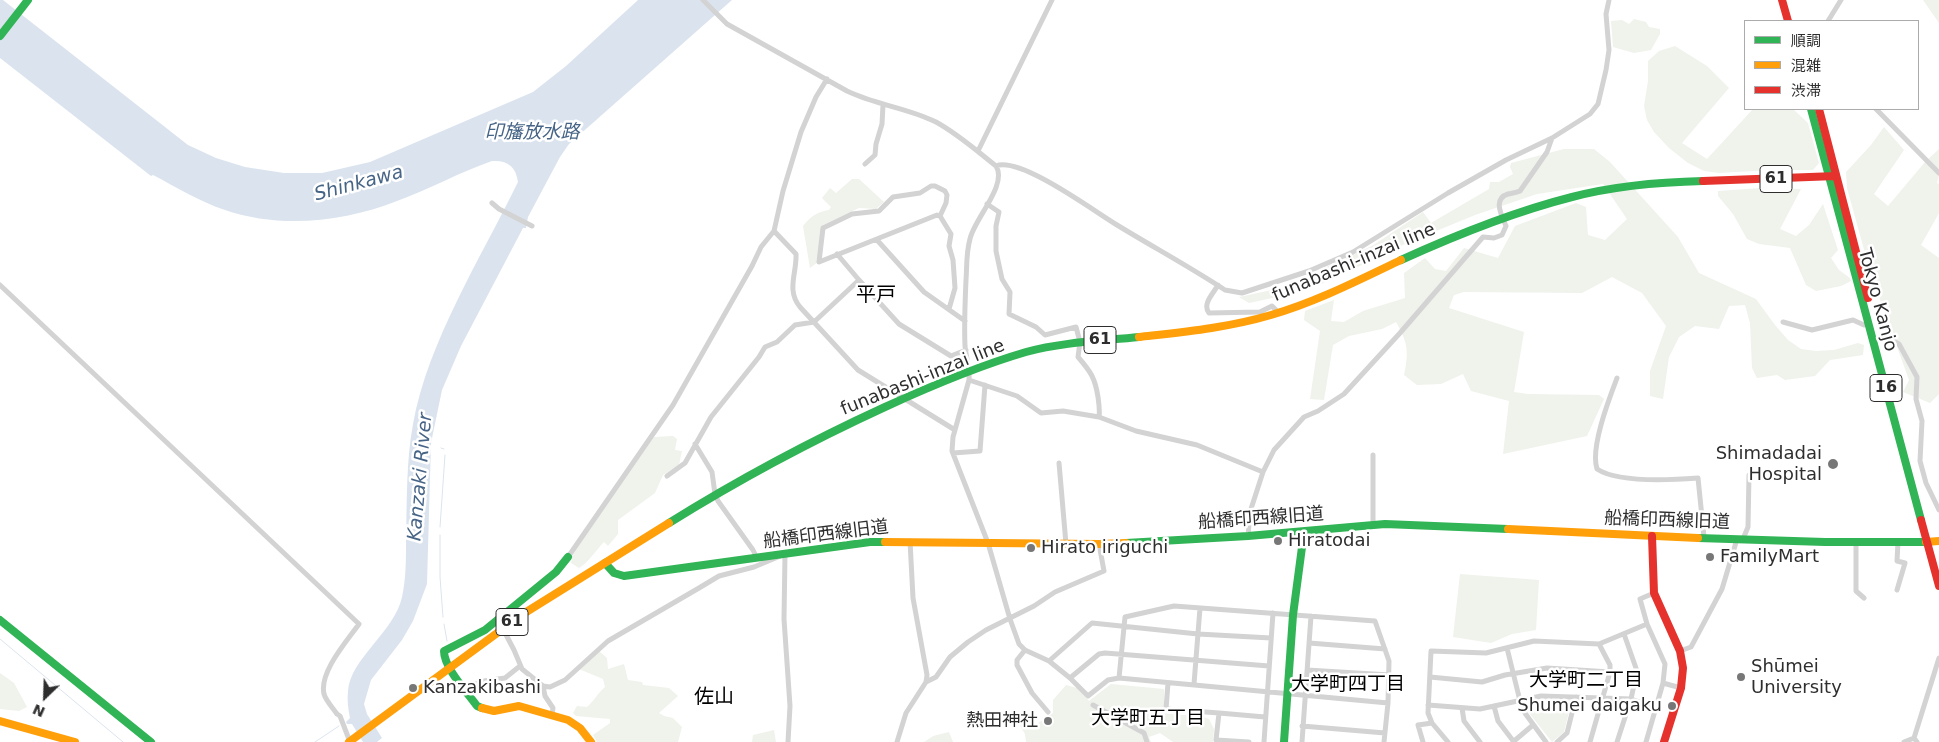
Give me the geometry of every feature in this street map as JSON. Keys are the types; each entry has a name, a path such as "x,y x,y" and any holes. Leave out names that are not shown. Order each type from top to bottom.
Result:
{"main road":[{"path":"0,36 28,0"},
{"path":"1782,0 1788,20"},
{"path":"1788,0 1794,20"},
{"name":"Tokyo Kanjo","path":"1811,110 1828,178 1939,562"},
{"name":"Tokyo Kanjo","path":"1819,110 1933,542 1939,586"},
{"name":"61","path":"1828,178 1837,176"},
{"name":"funabashi-inzai line","path":"350,741 554,593 715,494 807,444 905,398 969,371 1027,352 1080,342 1206,330 1256,320 1332,292 1432,246 1503,218 1572,197 1670,182 1828,178"},
{"name":"船橋印西線旧道","path":"605,563 614,573 624,576 855,543 910,541 1100,544 1248,536 1373,525 1426,523 1652,536 1856,543 1933,542"},
{"path":"1284,742 1293,615 1304,532"},
{"path":"1652,536 1654,593 1680,650 1683,668 1681,688 1664,742"},
{"path":"568,557 556,572 485,630 444,651 444,659 477,706 494,711 520,706 552,714 568,720 580,728 592,742"},
{"path":"0,620 151,742"},
{"path":"0,721 75,742"}],"street":[{"path":"703,0 720,19 741,33 827,80 860,97 936,122 978,151 996,166 999,171 999,178 970,235 966,254 965,321 969,380 953,437 953,453 988,543 1010,619 1020,644 1025,650 1049,661 1088,696 1108,680 1119,678 1267,690 1388,703"},
{"path":"978,151 1052,0"},
{"path":"996,166 1006,164 1050,183 1225,290 1242,293 1309,271 1352,252 1480,175 1552,138 1590,114 1598,104 1609,50 1606,7 1609,0"},
{"path":"1829,20 1842,0"},
{"path":"568,557 673,405 752,266 760,247 774,232 783,192 801,132 816,97 827,80"},
{"path":"865,164 875,154 882,124 883,105"},
{"path":"1877,110 1939,173"},
{"path":"1248,536 1250,512 1263,472 1274,450 1304,417 1318,411 1344,394 1483,237 1498,238 1502,235 1506,226 1499,203 1500,199 1507,194 1520,191 1547,152 1552,138"},
{"path":"931,186 935,186 947,195 946,203 940,216 937,215 819,262 823,228 852,214 879,212 887,202 897,196 920,193 931,186"},
{"path":"492,203 499,209 532,226"},
{"path":"987,204 999,212 996,226 996,251 1002,279 1010,292 1009,314 1036,327 1045,334 1076,327 1080,342 1078,357 1096,382 1100,410 1099,417"},
{"path":"940,216 951,234 949,246 953,260 955,288 949,309"},
{"path":"774,232 796,254 793,295 800,307 858,370 955,430"},
{"path":"876,240 924,292 965,321"},
{"path":"837,254 899,324 951,356 966,350"},
{"path":"667,476 684,463 711,417 759,358 765,347 777,342 796,325 814,322 859,280"},
{"path":"0,285 359,624 331,665 324,693 340,716 346,737 350,741"},
{"path":"1218,285 1206,306 1206,310 1209,313 1260,312 1272,306 1278,312"},
{"path":"1783,322 1812,330 1853,320 1864,325"},
{"path":"1882,335 1899,344 1917,377 1916,398 1922,421 1920,461 1926,482 1939,510"},
{"path":"1617,378 1599,436 1595,457 1597,469 1611,475 1639,478 1698,478 1704,537"},
{"path":"969,380 1017,396 1041,413 1063,412 1099,417 1136,431 1197,445 1263,472"},
{"path":"953,453 980,451 985,385"},
{"path":"695,444 712,472 715,494 754,550 756,558"},
{"path":"1373,455 1373,525"},
{"path":"1059,463 1066,544"},
{"path":"1680,650 1691,647 1722,589 1740,539 1748,526 1749,475"},
{"path":"897,742 906,713 926,682 927,675 912,598 910,541"},
{"path":"1897,590 1905,563 1898,561 1898,542"},
{"path":"1856,543 1856,591 1864,598"},
{"path":"926,682 936,677 950,657 986,630 1010,619 1056,592 1104,571 1100,544"},
{"path":"503,629 520,666 527,675 543,686 550,687 559,684 608,642 720,576 754,567 785,554 784,619 790,706 788,742"},
{"path":"1646,742 1664,683 1665,664 1647,624 1640,599 1654,593"},
{"path":"1119,678 1125,617 1174,606 1376,621 1389,661 1390,675 1384,741 1391,742"},
{"path":"1194,684 1200,608"},
{"path":"1264,742 1273,613"},
{"path":"1302,742 1311,616"},
{"path":"1049,661 1092,623 1124,628 1271,638"},
{"path":"1448,742 1432,723 1428,713 1432,651 1486,653 1534,641 1599,644 1647,624"},
{"path":"1617,742 1631,700 1637,671 1624,634"},
{"path":"1309,643 1385,649"},
{"path":"1590,742 1610,672 1610,665 1599,644"},
{"path":"1507,648 1522,709 1546,742"},
{"path":"1025,650 1017,660 1017,665 1032,693 1048,712"},
{"path":"1070,678 1099,654 1121,654 1269,666"},
{"path":"1904,742 1916,740 1939,658"},
{"path":"464,688 484,681 505,678 520,666"},
{"path":"1430,678 1482,682 1514,673 1547,668 1610,672"},
{"path":"1307,670 1390,675"},
{"path":"1168,683 1166,709 1265,716"},
{"path":"1664,683 1681,688"},
{"path":"543,686 545,696 554,708 552,714"},
{"path":"1428,705 1480,709 1541,696 1604,697 1631,700 1656,708"},
{"path":"1557,742 1568,733 1576,697"},
{"path":"1093,705 1144,733 1147,742"},
{"path":"1494,706 1498,721 1513,742 1533,725"},
{"path":"1462,708 1464,721 1480,742"},
{"path":"1219,713 1216,740 1248,742"},
{"path":"1423,742 1418,725 1432,723"},
{"path":"1302,726 1385,733"}],"shaded area":[{"path":"1923,0 1939,0 1939,23"},
{"path":"1634,19 1646,22 1649,27 1660,29 1660,34 1651,50 1634,53 1613,47 1611,21 1622,20 1629,24"},
{"path":"1675,46 1707,66 1729,88 1682,143 1707,159 1752,110 1794,110 1808,123 1819,163 1813,170 1719,173 1704,171 1688,163 1669,148 1654,132 1647,120 1644,106 1648,81 1648,61 1659,51"},
{"path":"1884,127 1904,150 1874,194 1888,206 1925,162 1939,149 1939,175 1937,183 1939,184 1939,213 1921,245 1939,258 1939,394 1930,403 1903,392 1909,380 1871,275 1847,188 1846,172 1871,145"},
{"path":"1564,149 1594,149 1610,162 1678,237 1699,273 1756,299 1788,340 1801,349 1816,351 1834,350 1858,343 1864,345 1863,355 1830,360 1815,376 1785,380 1777,375 1757,378 1752,368 1750,323 1745,305 1729,306 1719,329 1695,326 1679,337 1669,357 1663,399 1650,396 1650,371 1666,326 1642,293 1612,277 1582,293 1464,292 1454,295 1449,308 1524,332 1514,392 1528,394 1599,395 1604,399 1587,436 1503,454 1509,401 1471,391 1463,374 1441,384 1417,385 1404,375 1407,360 1406,348 1403,336 1396,322 1382,329 1349,336 1333,345 1324,400 1310,399 1320,331 1304,320 1305,311 1334,300 1331,321 1344,322 1363,311 1405,298 1404,273 1425,258 1435,269 1446,271 1464,248 1498,258 1515,226 1576,203 1586,207 1588,235 1605,240 1627,219 1603,184 1537,194 1475,215 1407,243 1329,281 1300,292 1249,303 1239,297 1295,285 1332,264 1372,246 1423,212 1431,223 1489,189 1490,182 1499,182 1513,174 1510,167 1511,163"},
{"path":"852,179 859,179 884,202 876,209 859,208 823,225 818,262 810,268 803,226 814,215 829,210 831,207 822,198 830,188 836,193"},
{"path":"1761,188 1801,189 1780,229 1796,236 1809,225 1823,204 1838,250 1831,258 1839,270 1850,278 1851,281 1841,286 1816,291 1806,285 1790,248 1759,244 1747,239 1733,214 1718,196 1718,191"},
{"path":"673,436 677,439 675,450 682,451 679,465 663,475 655,493 618,520 618,534 608,546 604,542 579,568 571,563 573,554 586,534 654,437"},
{"path":"1460,574 1539,580 1536,630 1512,634 1491,643 1453,637"},
{"path":"599,651 607,658 608,669 624,664 628,680 642,682 643,685 669,688 678,696 659,713 673,718 682,727 678,742 597,742 593,735 610,723 610,719 576,716 573,713 577,706 587,707 605,687 603,679 579,669"},
{"path":"0,673 14,683 27,707 19,711 0,709"},
{"path":"1111,684 1164,689 1164,713 1209,719 1214,729 1213,742 1173,742 1160,733 1149,737 1151,742 1026,742 1025,734 1016,719 1026,713 1035,725 1053,713 1053,700 1066,685 1077,688 1089,701"},
{"path":"1542,698 1572,700 1564,732 1552,742 1526,709 1524,703"},
{"path":"774,730 776,742 752,742 753,735"},
{"path":"949,732 953,742 924,742 933,736"}],"water":[{"name":"印旛放水路","path":"0,0 3,0 188,145 216,158 245,167 284,173 322,173 370,162 533,92 566,66 638,0 732,0 569,144 560,157 528,217 526,228 523,228 461,346 442,390 431,443 427,584 413,621 402,640 371,680 364,704 367,714 382,738 377,742 363,742 352,724 347,724 346,722 350,718 348,691 356,668 391,622 402,597 406,569 409,453 420,393 443,331 457,300 518,182 513,168 507,163 492,161 397,201 356,214 334,218 290,221 268,220 225,210 197,199 153,175 151,176 0,58"}],"waterway":[{"path":"440,527 445,455"},
{"path":"440,535 440,577 443,617"},
{"path":"444,624 447,641"},
{"path":"0,639 123,742"},
{"path":"315,742 339,726"}],"traffic: fast":[{"path":"0,36 28,0"},
{"path":"1811,110 1921,520"},
{"path":"1401,260 1485,225 1572,197 1637,185 1703,181"},
{"path":"669,523 748,476 802,447 885,407 955,377 1026,352 1082,342 1139,337"},
{"path":"1126,543 1248,536 1385,524 1508,529"},
{"path":"1284,742 1293,615 1304,532"},
{"path":"1698,538 1825,542 1926,542"},
{"path":"605,563 614,573 624,576 870,542 885,542"},
{"path":"482,708 477,706 457,680 448,665 444,651 485,630 556,572 568,557"},
{"path":"0,620 151,742"}],"traffic: slow":[{"path":"1139,337 1222,326 1271,315 1321,297 1401,260"},
{"path":"349,742 523,614 669,523"},
{"path":"1508,529 1698,538"},
{"path":"1926,542 1939,541"},
{"path":"885,542 1126,543"},
{"path":"482,708 494,711 519,706 568,720 580,728 591,742"},
{"path":"0,721 75,742"}],"traffic: jam":[{"path":"1782,0 1788,20"},
{"path":"1819,110 1868,298"},
{"path":"1703,181 1836,176"},
{"path":"1921,520 1939,586"},
{"path":"1652,536 1654,593 1680,651 1683,668 1681,688 1664,742"}],"place":[{"name":"Shimadadai Hospital","path":"1833,464"},
{"name":"Hiratodai","path":"1278,541"},
{"name":"Hirato iriguchi","path":"1031,548"},
{"name":"FamilyMart","path":"1710,557"},
{"name":"Shūmei University","path":"1741,677"},
{"name":"Kanzakibashi","path":"413,688"},
{"name":"Shumei daigaku","path":"1672,706"},
{"name":"熱田神社","path":"1048,721"}],"district":[{"name":"平戸","path":"876,296"},
{"name":"大学町二丁目","path":"1586,681"},
{"name":"大学町四丁目","path":"1348,685"},
{"name":"佐山","path":"714,698"},
{"name":"大学町五丁目","path":"1148,719"}],"water label":[{"name":"Shinkawa","path":"359,184"},
{"name":"Kanzaki River","path":"421,477"}]}
